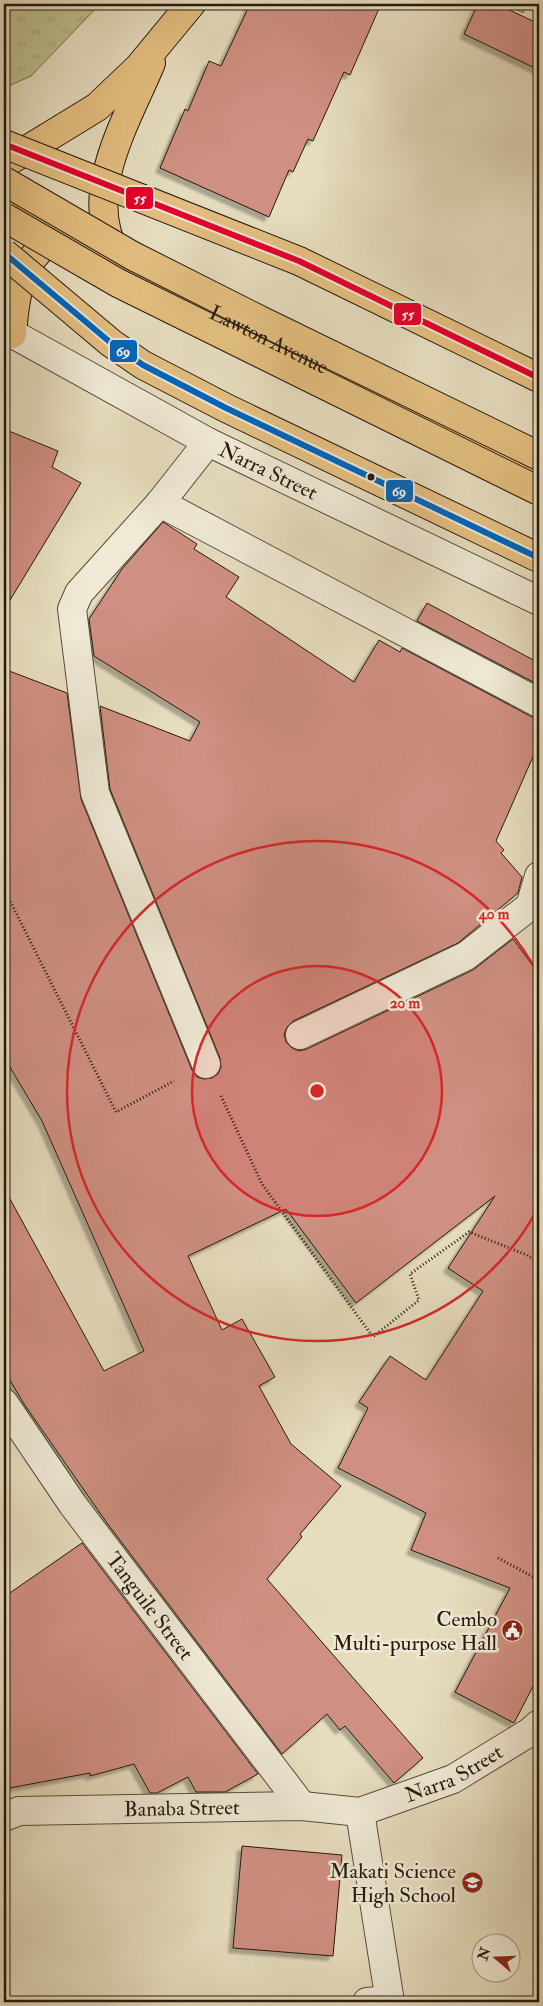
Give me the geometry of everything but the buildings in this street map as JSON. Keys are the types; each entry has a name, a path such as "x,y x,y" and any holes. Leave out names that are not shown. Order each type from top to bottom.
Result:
{"main road":[{"path":"4,164 97,107 123,84 158,46 191,4"},
{"path":"126,269 105,232 103,195 112,157 158,46"},
{"path":"4,144 299,261 539,378"},
{"name":"Lawton Avenue","path":"4,182 150,265 539,456"},
{"name":"Lawton Avenue","path":"4,197 126,269 539,473"},
{"name":"Lawton Avenue","path":"4,217 118,283 539,491"},
{"path":"8,332 18,290 26,267 43,245 62,232"},
{"path":"4,253 111,343 144,365 226,408 539,558"}],"street":[{"name":"Narra Street","path":"8,332 208,442 539,601"},
{"path":"206,1064 95,793 72,609 79,593 160,502 208,442"},
{"path":"160,502 539,703"},
{"path":"300,1035 466,956 530,906 539,876"},
{"name":"Tanguile Street","path":"4,1403 73,1505 302,1806"},
{"name":"Narra Street","path":"360,1812 453,1779 530,1732 539,1724"},
{"name":"Banaba Street","path":"4,1817 19,1811 302,1806 360,1812"},
{"path":"360,1812 382,2001"}],"path":[{"path":"4,888 116,1112 206,1064 262,1184 373,1337 419,1300 410,1274 470,1232 539,1263"},
{"path":"498,1558 539,1580"}],"green space":[{"path":"4,4 100,4 31,76 4,88"},
{"path":"505,4 527,4 523,13"}],"transit line":[{"name":"55","path":"4,144 299,261 539,378"},
{"name":"69","path":"4,253 111,343 143,365 226,408 539,558"}],"place":[{"name":"Cembo Multi-purpose Hall","path":"513,1631"},
{"name":"Makati Science High School","path":"472,1883"}]}
